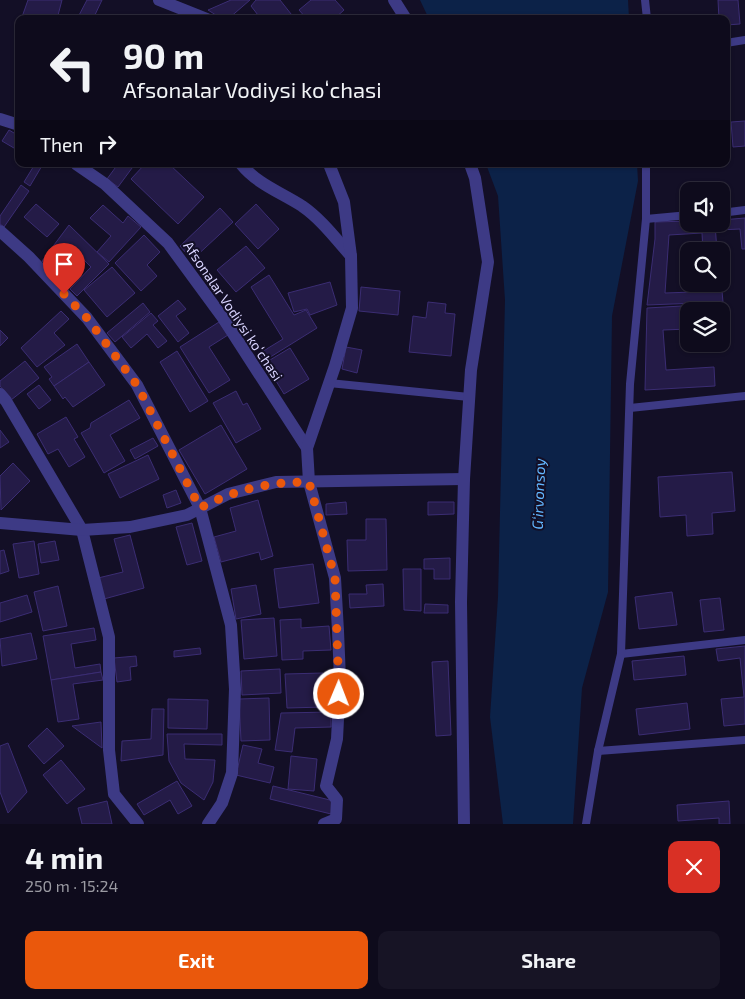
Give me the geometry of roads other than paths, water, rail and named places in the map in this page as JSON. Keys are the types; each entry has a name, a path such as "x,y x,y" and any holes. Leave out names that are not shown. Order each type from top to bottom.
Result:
{"street":[{"path":"159,0 197,15"},
{"path":"394,0 403,15"},
{"path":"0,119 15,124"},
{"name":"Afsonalar Vodiysi koʻchasi","path":"80,167 105,184 168,243 223,318 307,448"},
{"path":"244,167 259,182 303,207 319,221 351,256"},
{"name":"Afsonalar Vodiysi koʻchasi","path":"324,824 336,819 337,800 326,786 337,739 340,679 338,631 335,578 309,482 307,448 352,308 351,256 344,202 330,167"},
{"path":"464,824 461,602 464,479 471,370 488,262 475,178 471,167"},
{"path":"0,232 30,257 87,318 137,385 200,508 231,625 236,689 232,772 222,803 208,824"},
{"path":"0,394 6,401 82,530 110,637 109,750 114,794 138,824"},
{"path":"0,523 82,530 130,527 187,514 228,494 267,485 309,482 464,479"}],"lane":[{"path":"645,0 647,15"},
{"path":"730,43 745,40"},
{"path":"586,824 598,751 621,654 630,384 646,219 646,167"},
{"path":"730,212 745,210"},
{"path":"646,219 680,217"},
{"path":"329,383 469,397"},
{"path":"630,408 745,396"},
{"path":"621,654 745,640"},
{"path":"598,751 745,740"}],"water":[{"path":"420,0 628,0 629,15 427,15"},
{"name":"G‘irvonsoy","path":"487,167 637,167 638,181 612,316 608,592 582,688 573,824 503,824 490,717 498,597 505,300 498,196"}]}
